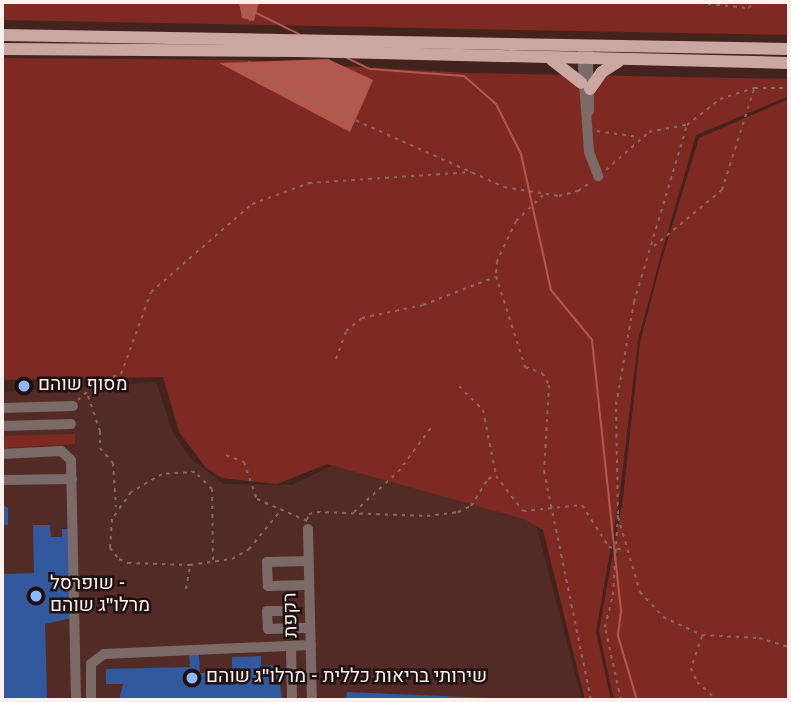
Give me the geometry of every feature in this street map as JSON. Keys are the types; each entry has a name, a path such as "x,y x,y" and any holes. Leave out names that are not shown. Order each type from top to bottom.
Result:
{"main road":[{"path":"2,35 586,43 789,49"},
{"path":"2,49 789,63"},
{"path":"549,58 586,86 601,72 622,60"}],"street":[{"path":"586,43 588,138 598,176"},
{"path":"53,406 54,424"},
{"path":"72,424 7,426 7,407 73,406"},
{"path":"2,454 68,453 72,479 76,700"},
{"path":"2,480 72,479"},
{"name":"רקפת","path":"307,525 312,700"},
{"path":"308,561 267,562 268,586 309,585"},
{"path":"291,628 310,628"},
{"path":"91,700 91,664 104,654 310,645"},
{"path":"291,646 292,700"}],"path":[{"path":"248,2 250,21"},
{"path":"316,2 430,2"},
{"path":"691,2 748,8 758,2"},
{"path":"249,61 255,75 504,187 543,195 578,191 641,137 659,128 687,125 720,99 754,88 789,88"},
{"path":"651,248 722,190 754,88"},
{"path":"687,125 627,330 617,397 614,473 625,550 640,592 652,607 686,630 702,635 759,638 789,647"},
{"path":"588,138 609,130 641,137"},
{"path":"88,395 97,383 121,374 151,292 252,204 309,183 472,172"},
{"path":"543,195 513,225 497,261 496,276 506,320 525,367 542,373 549,384 544,460 550,508 591,700"},
{"path":"336,359 346,331 362,318 423,305 471,290 496,276"},
{"path":"459,386 483,410 496,476 523,511 582,505 612,550"},
{"path":"73,406 81,395 88,395"},
{"path":"88,395 100,431 100,448 113,463 116,509 110,528 113,555 128,563 190,565 232,559 250,549 282,509"},
{"path":"353,514 398,472 433,425"},
{"path":"226,455 244,462 257,499 282,509 307,525 309,513 427,516 458,512 471,506 488,479 496,476"},
{"path":"116,509 131,492 162,474 178,471 201,475 213,497 213,560"},
{"path":"618,514 612,550 613,595 605,641 621,700"},
{"path":"612,550 625,550"},
{"path":"186,589 190,565"},
{"path":"702,635 691,668 697,682 717,700"}],"shaded area":[{"path":"2,2 789,2 789,35 2,20"},
{"path":"239,2 259,2 254,21 242,18"},
{"path":"2,58 241,60 465,73 789,79 789,96 696,135 661,255 638,340 619,500 596,632 611,700 585,700 543,530 524,519 327,464 277,484 222,478 206,468 179,432 163,377 2,380"},
{"path":"328,59 373,80 350,132 219,63"},
{"path":"789,99 789,700 614,700 599,631 623,498 640,343 661,262 699,138"},
{"path":"156,382 173,433 191,459 224,484 292,485 344,460 534,517 582,700 2,700 2,392"},
{"path":"75,434 75,444 2,448 2,436"}],"building":[{"path":"2,504 8,508 8,525 2,525"},
{"name":"שופרסל - מרלו\"ג שוהם","path":"33,525 50,525 51,537 62,537 62,529 69,529 72,618 45,624 47,700 2,700 2,574 34,573"},
{"name":"שירותי בריאות כללית - מרלו\"ג שוהם","path":"189,654 199,654 200,673 232,672 232,657 261,656 261,666 278,665 282,700 119,700 123,684 106,684 106,669 190,667"},
{"path":"347,692 490,698 490,700 346,700"}],"waterway":[{"path":"256,13 299,34"},
{"path":"347,58 370,69 464,76 496,104 521,154 551,290 592,340 621,611 618,636 637,700"}],"place":[{"name":"מסוף שוהם","path":"24,386"},
{"name":"שופרסל - מרלו\"ג שוהם","path":"36,596"},
{"name":"שירותי בריאות כללית - מרלו\"ג שוהם","path":"192,678"}]}
